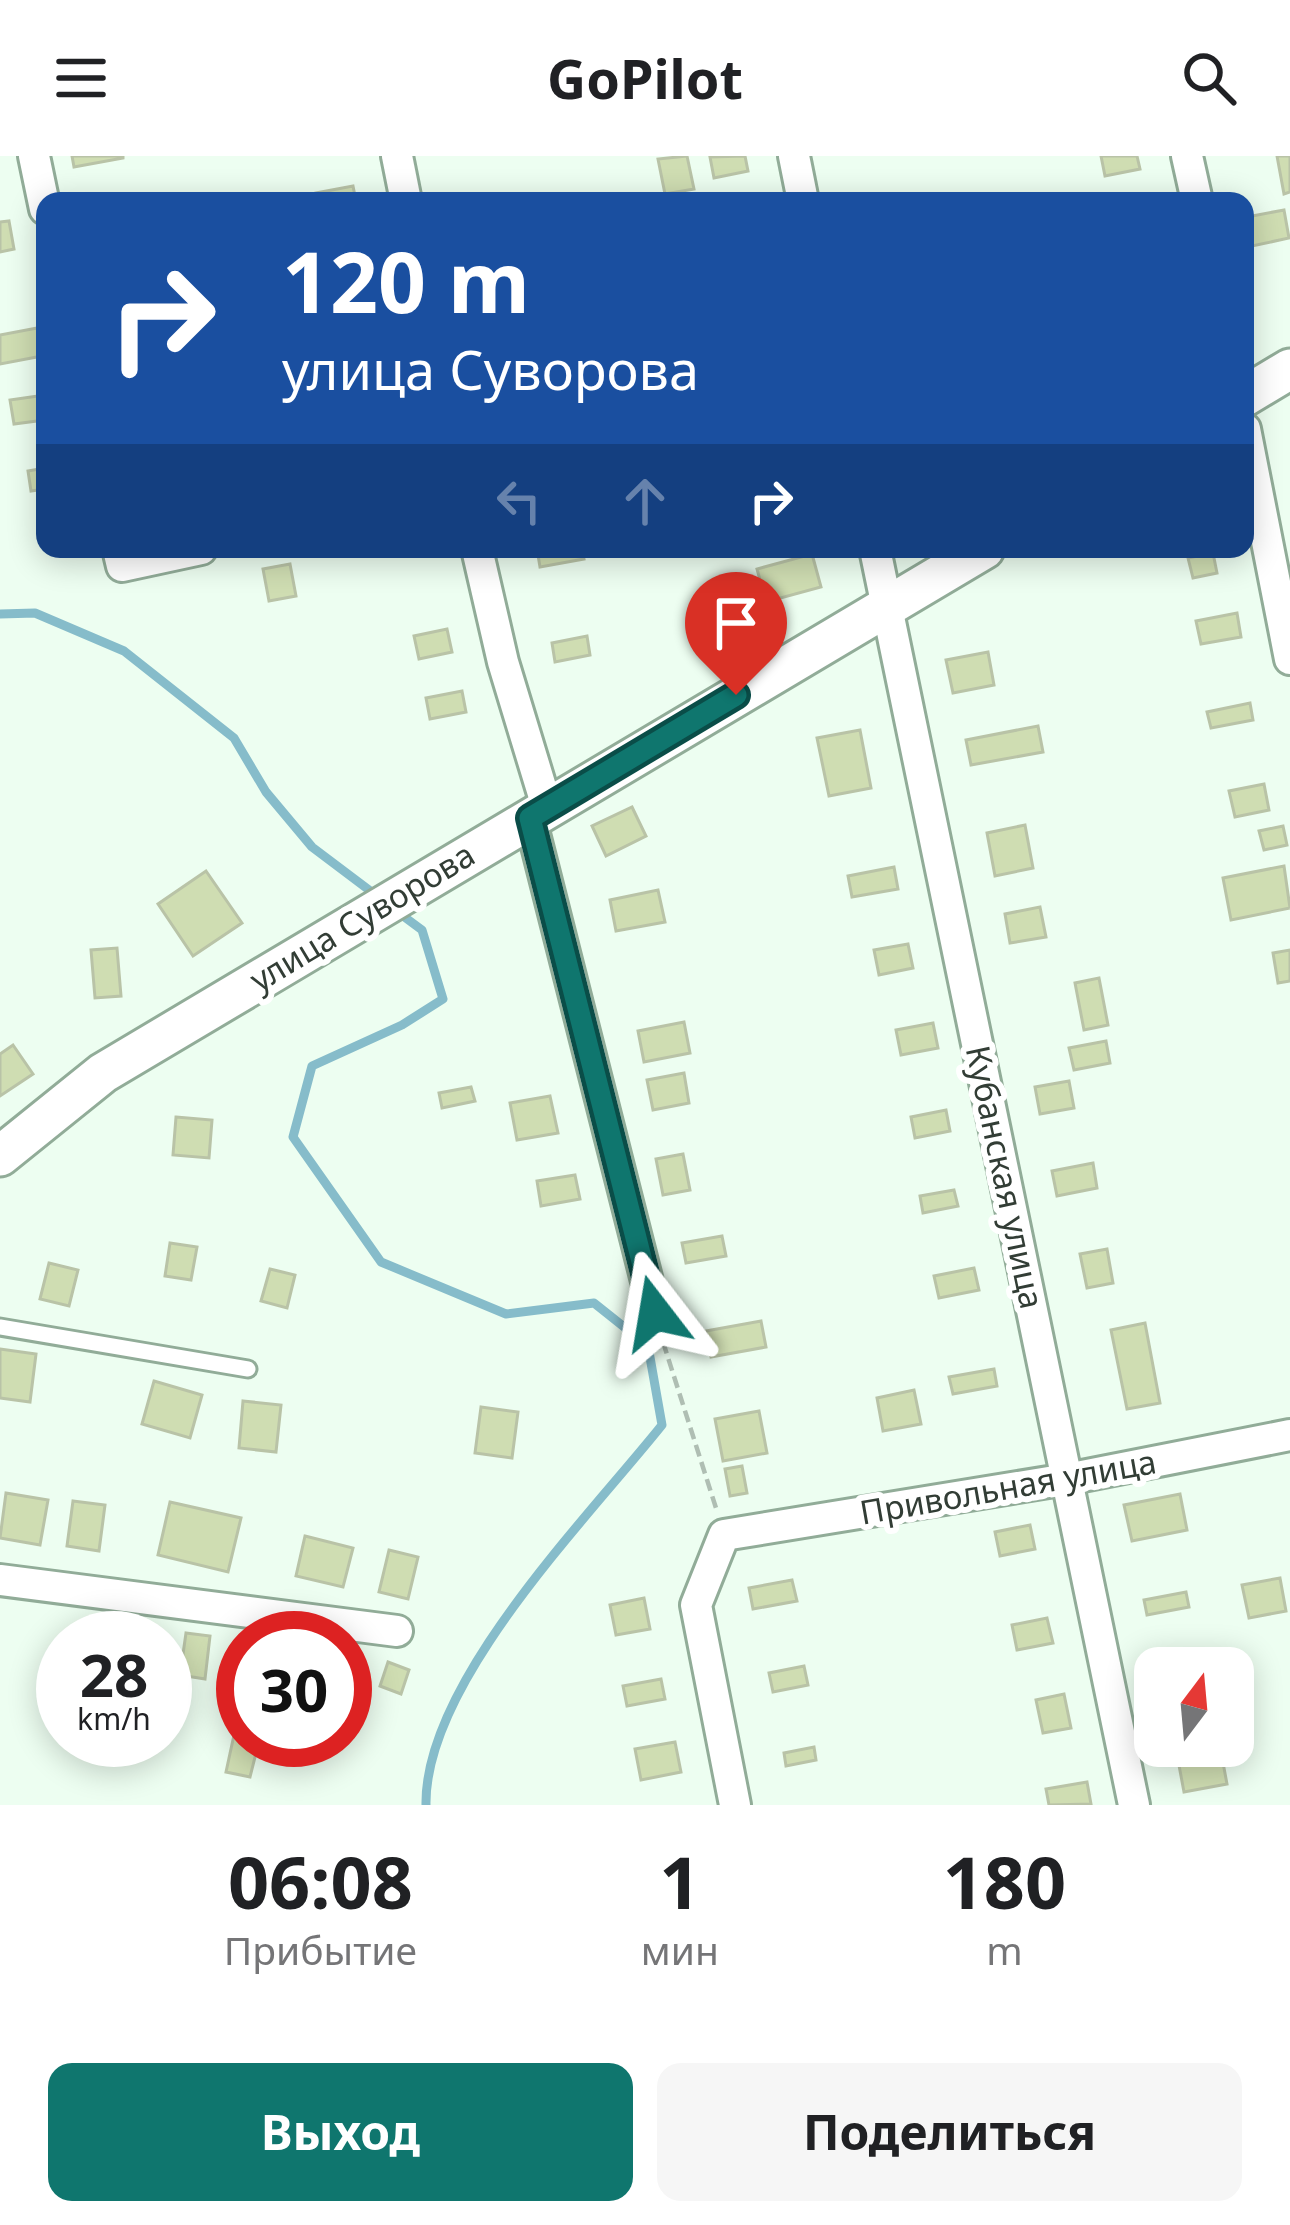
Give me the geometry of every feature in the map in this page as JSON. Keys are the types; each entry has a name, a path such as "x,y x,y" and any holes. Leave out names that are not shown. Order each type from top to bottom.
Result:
{"street":[{"path":"34,156 41,192"},
{"path":"397,156 404,192"},
{"path":"794,156 801,192"},
{"path":"1187,156 1195,192"},
{"path":"1254,391 1290,369"},
{"path":"1254,475 1290,659"},
{"path":"120,558 122,566 159,558"},
{"path":"479,558 655,1313"},
{"name":"Кубанская улица","path":"876,558 1134,1805"},
{"name":"улица Суворова","path":"0,1156 104,1073 432,873 969,558"},
{"name":"Привольная улица","path":"724,1535 1067,1479 1290,1435"},
{"path":"724,1535 696,1605 735,1805"},
{"path":"0,1580 397,1631"}],"lane":[{"path":"0,1327 248,1369"}],"path":[{"path":"655,1313 724,1535"}],"building":[{"path":"72,156 123,156 123,158 74,167"},
{"path":"687,156 694,189 665,192 658,159"},
{"path":"745,156 748,171 714,178 710,157"},
{"path":"1101,156 1137,156 1140,169 1105,176"},
{"path":"1277,156 1290,156 1290,192 1284,194"},
{"path":"353,186 354,192 321,192"},
{"path":"1284,210 1289,238 1254,246 1254,216"},
{"path":"9,221 14,249 0,252 0,222"},
{"path":"36,328 36,357 0,364 0,335"},
{"path":"36,396 36,421 14,424 10,400"},
{"path":"36,470 36,490 31,491 28,471"},
{"path":"538,558 584,559 540,567"},
{"path":"813,558 821,587 766,602 757,569"},
{"path":"1188,558 1214,558 1217,573 1193,578"},
{"path":"290,564 296,596 269,601 263,569"},
{"path":"1237,613 1241,637 1201,644 1196,621"},
{"path":"447,629 452,652 419,659 414,636"},
{"path":"587,636 590,655 555,662 552,643"},
{"path":"988,652 994,685 953,693 946,660"},
{"path":"462,691 466,712 430,719 426,698"},
{"path":"1250,703 1253,720 1211,728 1207,712"},
{"path":"1038,726 1043,752 971,765 966,740"},
{"path":"860,730 871,788 829,796 817,738"},
{"path":"1264,784 1269,810 1235,817 1229,791"},
{"path":"632,807 646,836 606,856 592,826"},
{"path":"1025,825 1033,868 995,876 987,833"},
{"path":"1283,826 1287,845 1264,850 1259,831"},
{"path":"1284,866 1290,908 1231,920 1223,878"},
{"path":"894,867 898,889 852,897 848,876"},
{"path":"206,871 242,923 193,956 158,904"},
{"path":"658,890 665,922 616,931 610,900"},
{"path":"1040,907 1046,937 1010,943 1005,914"},
{"path":"908,944 913,968 879,975 874,950"},
{"path":"117,948 121,996 95,998 91,950"},
{"path":"1290,950 1290,981 1278,983 1273,953"},
{"path":"1099,978 1108,1025 1084,1030 1075,983"},
{"path":"684,1022 690,1053 644,1062 638,1031"},
{"path":"933,1023 938,1048 901,1055 896,1030"},
{"path":"1106,1041 1110,1063 1074,1070 1069,1048"},
{"path":"13,1045 33,1074 0,1096 0,1054"},
{"path":"684,1073 689,1103 653,1110 647,1080"},
{"path":"1069,1081 1074,1108 1040,1114 1035,1087"},
{"path":"471,1087 475,1101 442,1108 439,1093"},
{"path":"550,1096 558,1133 517,1140 510,1103"},
{"path":"946,1110 950,1131 915,1138 911,1117"},
{"path":"176,1117 212,1120 209,1158 173,1155"},
{"path":"683,1154 690,1190 663,1195 656,1159"},
{"path":"1093,1163 1097,1188 1057,1196 1052,1171"},
{"path":"575,1175 580,1199 541,1206 537,1181"},
{"path":"954,1190 958,1206 923,1213 920,1196"},
{"path":"722,1236 726,1256 686,1263 682,1243"},
{"path":"170,1243 197,1247 191,1280 165,1276"},
{"path":"1107,1249 1113,1283 1087,1288 1080,1254"},
{"path":"49,1263 78,1270 69,1306 40,1299"},
{"path":"974,1268 979,1290 939,1298 934,1276"},
{"path":"270,1269 295,1275 287,1308 261,1301"},
{"path":"761,1321 766,1347 711,1357 706,1331"},
{"path":"1145,1323 1160,1403 1127,1409 1111,1330"},
{"path":"0,1349 36,1354 30,1402 0,1398"},
{"path":"994,1369 997,1386 953,1394 949,1377"},
{"path":"154,1381 202,1395 190,1438 142,1424"},
{"path":"914,1390 921,1424 883,1431 877,1398"},
{"path":"243,1401 281,1405 276,1452 239,1448"},
{"path":"481,1407 518,1412 512,1458 475,1453"},
{"path":"759,1411 767,1453 723,1461 715,1419"},
{"path":"742,1466 747,1493 730,1496 725,1469"},
{"path":"6,1493 48,1500 40,1545 0,1538"},
{"path":"1180,1494 1187,1530 1132,1541 1124,1505"},
{"path":"73,1501 105,1505 99,1551 67,1546"},
{"path":"170,1502 241,1518 228,1572 158,1555"},
{"path":"1030,1525 1035,1549 1000,1556 995,1532"},
{"path":"305,1536 353,1548 343,1587 296,1576"},
{"path":"389,1550 418,1557 408,1599 379,1592"},
{"path":"1280,1578 1286,1611 1249,1618 1242,1585"},
{"path":"792,1580 797,1601 753,1609 749,1588"},
{"path":"1186,1592 1189,1607 1147,1615 1144,1600"},
{"path":"644,1598 650,1629 616,1635 610,1605"},
{"path":"1047,1618 1053,1643 1017,1650 1012,1625"},
{"path":"192,1634 210,1636 205,1679 192,1677"},
{"path":"388,1662 409,1670 401,1694 380,1686"},
{"path":"804,1666 808,1685 773,1692 769,1673"},
{"path":"661,1679 665,1699 627,1706 623,1686"},
{"path":"1064,1694 1071,1728 1043,1733 1036,1700"},
{"path":"675,1742 681,1772 641,1780 635,1749"},
{"path":"814,1747 816,1760 786,1766 784,1753"},
{"path":"227,1767 252,1767 250,1777 226,1772"},
{"path":"1179,1767 1224,1767 1227,1784 1184,1792"},
{"path":"1087,1782 1091,1804 1049,1805 1046,1789"}],"waterway":[{"path":"0,614 35,613 124,651 234,738 266,792 312,847 377,896"},
{"path":"395,910 422,930 443,999 402,1025 312,1066 293,1137 381,1262 506,1314 594,1303 648,1346 662,1425 554,1554 480,1656 451,1707 432,1757 426,1805"}],"route":[{"path":"655,1313 570,992 530,818 736,695"}]}
